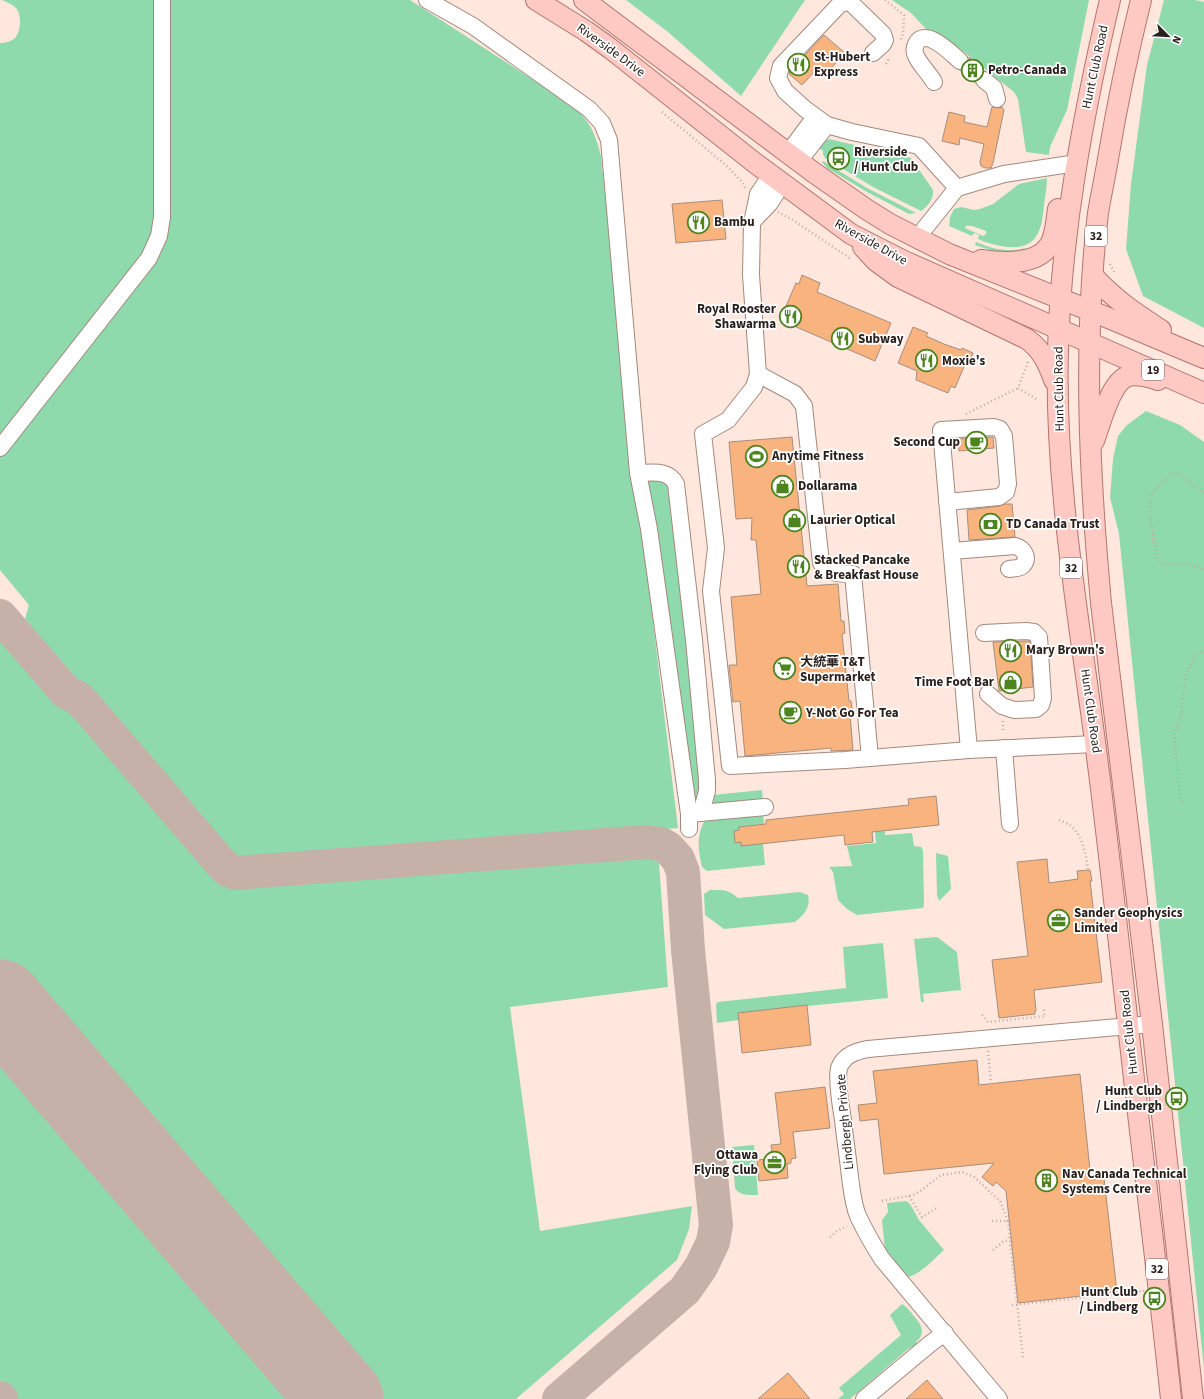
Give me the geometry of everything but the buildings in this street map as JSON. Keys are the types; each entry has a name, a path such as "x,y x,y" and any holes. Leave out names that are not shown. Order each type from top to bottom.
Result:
{"main road":[{"name":"Riverside Drive","path":"536,0 586,31 605,45 777,180 851,234 904,261 1199,391"},
{"name":"Riverside Drive","path":"584,0 793,157 866,209 948,254 1090,310 1200,356"},
{"name":"Hunt Club Road","path":"1110,0 1090,89 1067,230 1059,329 1058,391 1060,458 1072,574 1096,744 1171,1399"},
{"name":"Hunt Club Road","path":"1141,0 1120,92 1098,212 1090,310 1090,452 1094,534 1101,603 1152,1024 1193,1399"},
{"path":"777,180 793,157"},
{"path":"948,254 1005,263 1027,260 1042,252 1049,246 1052,239 1059,200 1063,188 1077,164"},
{"path":"851,234 876,261 898,277 1027,339 1036,346 1044,356 1058,391"},
{"path":"1093,276 1120,302 1200,356"},
{"path":"1090,452 1115,386 1123,378 1134,375 1152,378 1199,391"},
{"path":"1096,744 1118,740"}],"street":[{"path":"0,448 149,258 159,236 162,217 162,0"},
{"path":"427,0 473,26 581,103 602,123 606,130 609,140 638,473 649,528 693,819"},
{"path":"873,53 883,44 885,40 883,34 851,3 847,2 840,4 780,69 778,78 785,90 816,117 852,132 919,146 957,188"},
{"path":"934,82 915,55 915,45 918,41 926,38 933,40 960,61"},
{"path":"984,80 994,88 998,99"},
{"path":"793,157 816,117"},
{"path":"917,238 957,188 1004,174 1077,164"},
{"path":"777,180 770,203 752,223 750,275 758,374 754,387 728,420 703,434 716,548 711,591 730,766 870,758 969,750 1096,744"},
{"path":"758,374 795,394 804,406 821,562 830,572 853,574 870,758"},
{"path":"947,502 999,497 1006,492 1008,484 1004,436 1000,429 994,427 941,430 947,502 952,552 969,750"},
{"path":"638,473 662,473 671,477 676,484 694,640 707,780 707,791 693,819"},
{"path":"952,552 1015,546 1020,548 1025,552 1026,560 1023,566 1019,568 1009,568"},
{"path":"984,633 1026,631 1034,632 1039,637 1043,698 1041,705 1036,709 1014,710 1002,706 988,694"},
{"path":"1004,748 1010,824"},
{"path":"693,819 764,807"},
{"name":"Lindbergh Private","path":"1000,1399 882,1259 869,1239 858,1217 853,1196 838,1074 842,1063 855,1051 868,1049 1152,1024"},
{"path":"864,1399 945,1333"}],"path":[{"path":"1109,259 1111,268 1118,280"},
{"path":"960,417 1018,388 1029,360"},
{"path":"1018,388 1038,400"},
{"path":"1204,493 1178,474 1170,474 1152,493 1150,501 1150,519 1158,560 1162,564 1185,563 1204,570"},
{"path":"1181,802 1174,736 1181,715 1186,673 1195,658 1204,650"},
{"path":"1059,820 1070,825 1079,834 1087,861 1088,870"},
{"path":"982,1015 988,1022 1045,1016 1044,1009"},
{"path":"987,1039 992,1094"},
{"path":"882,1201 909,1196 922,1190 941,1175 962,1172 974,1177 1000,1202 1008,1221 1023,1358"},
{"path":"909,1196 922,1217 938,1207"},
{"path":"990,1221 1008,1221"},
{"path":"830,1237 837,1231 851,1224"},
{"path":"993,1250 1004,1241 1010,1240"},
{"path":"1012,1305 1149,1291"}],"green space":[{"path":"2,0 410,0 563,99 584,117 592,130 601,156 635,474 678,828 255,864 240,861 229,856 25,619 29,605 0,570 0,43 8,42 15,38 19,31 20,23 16,8"},
{"path":"626,0 805,0 741,96 668,32"},
{"path":"892,0 1089,0 1067,110 1050,147 1049,155 1026,152 1018,99 1014,92 959,48 927,30 911,13"},
{"path":"1164,0 1195,0 1204,2 1204,328 1143,296 1126,249 1131,184 1147,65"},
{"path":"829,139 911,158 933,190 933,196 930,202 921,211 873,187 825,158 823,150 819,149 824,141"},
{"path":"823,161 867,188 916,213 909,214 867,192 827,168 822,162"},
{"path":"1047,178 1043,217 1039,232 1032,241 1018,247 1001,246 978,239 979,235 974,233 972,236 949,226 950,217 954,209 961,207 974,210 993,204 1019,184","holes":["966,226 986,231 986,234 983,236 965,228"]},
{"path":"976,242 1000,250 1025,248 1026,251 1000,253 975,245"},
{"path":"1146,411 1180,425 1204,442 1204,1369 1119,534 1110,497 1113,459 1118,436 1127,425"},
{"path":"648,477 672,484 705,778 696,810 685,751"},
{"path":"0,631 67,709 74,709 226,884 644,852 659,863 668,987 510,1007 540,1231 692,1206 689,1229 677,1260 516,1399 370,1399 0,965"},
{"path":"762,790 763,804 714,808 713,795"},
{"path":"763,812 764,824 739,827 739,830 734,831 735,843 741,842 741,845 763,843 765,865 707,871 702,867 699,836 706,819"},
{"path":"885,831 885,835 912,833 914,846 921,847 923,850 923,908 857,915 847,909 838,900 833,872 829,867 852,866 847,846 876,843 875,832"},
{"path":"936,853 948,856 951,889 939,901 937,895"},
{"path":"710,890 725,891 738,898 800,892 808,895 808,907 804,914 795,922 724,929 705,915 704,894"},
{"path":"937,937 957,952 961,990 923,994 924,1002 921,1002 914,939"},
{"path":"883,943 888,998 738,1013 739,1020 717,1023 716,1004 718,1002 846,988 843,947"},
{"path":"0,1037 311,1399 16,1399 0,1380"},
{"path":"754,1145 758,1195 745,1194 737,1191 735,1188 732,1147"},
{"path":"906,1201 910,1204 919,1220 944,1250 915,1275 910,1277 905,1277 885,1250 882,1220 888,1212 887,1203"},
{"path":"902,1304 910,1311 922,1328 921,1335 916,1342 918,1344 908,1349 850,1399 838,1399 844,1394 839,1388 901,1335 890,1315"}],"taxiway":[{"path":"0,616 66,692 78,698 85,705 220,862 228,870 235,873 645,842 661,844 668,848 678,859 683,872 688,950 716,1225 713,1242 701,1267 685,1290 559,1399"},
{"path":"306,1363 337,1399"}],"runway":[{"path":"0,1002 341,1399"}],"tunnel":[{"path":"960,61 984,80"}],"place":[{"name":"St-Hubert Express","path":"799,64"},
{"name":"Petro-Canada","path":"972,70"},
{"name":"Riverside / Hunt Club","path":"838,159"},
{"name":"Bambu","path":"699,222"},
{"name":"Royal Rooster Shawarma","path":"791,316"},
{"name":"Subway","path":"843,339"},
{"name":"Moxie's","path":"927,361"},
{"name":"Second Cup","path":"976,442"},
{"name":"Anytime Fitness","path":"756,456"},
{"name":"Dollarama","path":"782,486"},
{"name":"Laurier Optical","path":"795,520"},
{"name":"TD Canada Trust","path":"991,524"},
{"name":"Stacked Pancake & Breakfast House","path":"798,567"},
{"name":"Mary Brown's","path":"1011,650"},
{"name":"大統華 T&T Supermarket","path":"784,669"},
{"name":"Time Foot Bar","path":"1010,682"},
{"name":"Y-Not Go For Tea","path":"791,713"},
{"name":"Sander Geophysics Limited","path":"1059,920"},
{"name":"Hunt Club / Lindbergh","path":"1177,1098"},
{"name":"Ottawa Flying Club","path":"774,1162"},
{"name":"Nav Canada Technical Systems Centre","path":"1046,1181"},
{"name":"Hunt Club / Lindberg","path":"1154,1299"}]}
